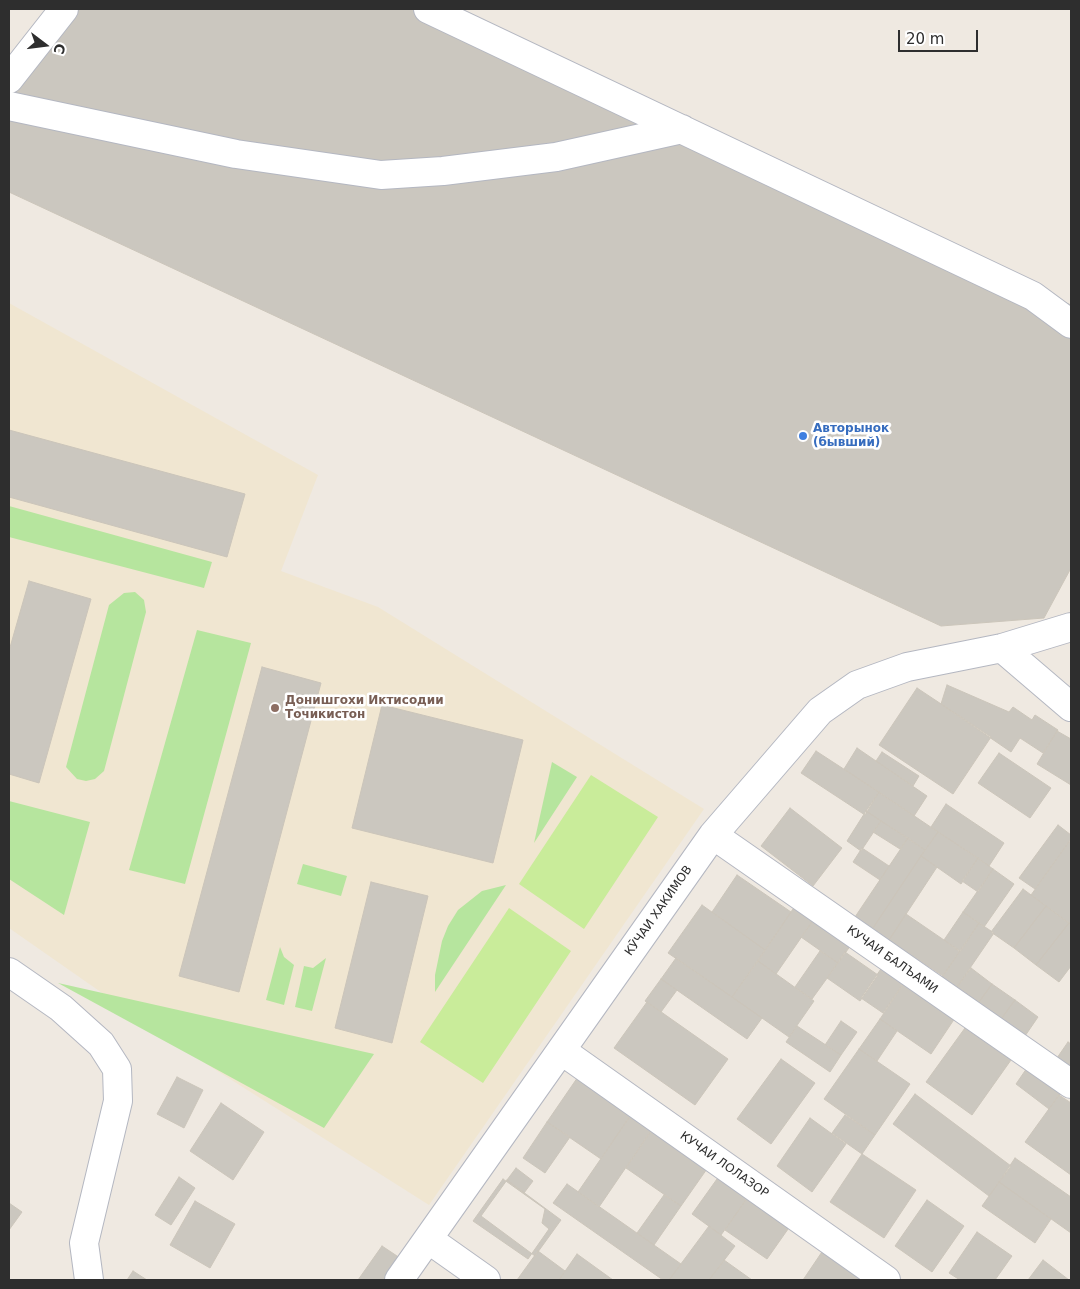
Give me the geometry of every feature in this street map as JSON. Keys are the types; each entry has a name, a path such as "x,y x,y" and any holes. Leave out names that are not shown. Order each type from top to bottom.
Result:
{"street":[{"path":"9,79 64,9"},
{"path":"428,9 1033,296 1071,324"},
{"path":"9,106 236,154 381,175 443,171 556,158 682,129"},
{"name":"КӮЧАИ ХАКИМОВ","path":"399,1280 562,1051 712,835 820,711 857,686 906,667 1002,648 1071,627"},
{"path":"1002,648 1071,707"},
{"name":"КУЧАИ БАЛЪАМИ","path":"712,835 1071,1084"},
{"path":"9,972 61,1008 102,1044 117,1069 118,1101 103,1155 84,1243 89,1280"},
{"name":"КУЧАИ ЛОЛАЗОР","path":"562,1051 886,1280"},
{"path":"428,1239 486,1280"}],"shaded area":[{"name":"Донишгохи Иктисодии Точикистон","path":"9,303 318,475 281,571 378,607 704,809 429,1205 181,1048 9,928"}],"green space":[{"path":"9,506 212,562 204,588 9,537"},
{"path":"135,592 144,600 146,612 104,771 95,779 86,781 77,779 66,767 109,605 124,593"},
{"path":"197,630 251,643 185,884 129,870"},
{"path":"552,762 577,777 534,843"},
{"path":"591,775 658,817 584,929 519,884"},
{"path":"9,801 90,822 64,915 9,879"},
{"path":"303,864 347,876 341,896 297,884"},
{"path":"506,885 435,992 435,975 442,941 448,926 458,910 482,891"},
{"path":"509,908 571,951 483,1083 420,1042"},
{"path":"280,947 284,957 294,965 284,1005 266,1000"},
{"path":"326,958 312,1011 295,1007 304,966 313,968"},
{"path":"58,983 374,1054 324,1128"}],"building":[{"name":"Авторынок (бывший)","path":"68,9 434,9 682,129 1071,305 1071,568 1044,618 941,626 9,192 9,93"},
{"path":"9,430 245,494 227,557 9,497"},
{"path":"29,581 91,599 39,783 9,774 9,651"},
{"path":"262,667 321,683 239,992 179,976"},
{"path":"947,685 1009,712 1013,707 1032,720 1035,715 1058,730 1043,753 1020,738 1011,752 941,704"},
{"path":"917,688 991,737 953,794 879,745"},
{"path":"382,705 523,740 493,863 352,828"},
{"path":"1057,731 1071,739 1071,785 1037,764"},
{"path":"857,748 927,796 914,816 844,769"},
{"path":"816,751 879,792 865,815 801,773"},
{"path":"882,752 919,776 913,786 876,761"},
{"path":"999,753 1051,788 1030,818 978,783"},
{"path":"879,792 938,832 925,850 866,811"},
{"path":"946,804 1004,843 989,866 931,827"},
{"path":"790,808 842,848 813,886 761,846"},
{"path":"866,811 881,821 861,851 847,841"},
{"path":"881,821 908,838 900,849 873,832"},
{"path":"1058,825 1071,835 1071,839 1035,889 1019,878"},
{"path":"938,832 978,858 961,884 921,856"},
{"path":"908,838 925,850 873,928 855,917"},
{"path":"1069,842 1071,843 1071,925 1031,895"},
{"path":"862,848 889,866 880,880 853,862"},
{"path":"921,856 937,867 889,940 873,928"},
{"path":"978,858 993,869 978,892 962,881"},
{"path":"993,869 1014,884 984,927 963,912"},
{"path":"737,875 791,912 765,950 712,912"},
{"path":"371,882 428,896 392,1043 335,1028"},
{"path":"1023,889 1046,906 1014,948 991,932"},
{"path":"702,905 765,950 732,997 668,953"},
{"path":"795,906 814,919 776,974 758,961"},
{"path":"1046,906 1069,923 1036,965 1014,948"},
{"path":"963,912 979,923 960,952 944,940"},
{"path":"906,914 960,951 943,976 889,940"},
{"path":"814,919 851,945 838,963 801,937"},
{"path":"979,923 994,933 957,987 942,977"},
{"path":"1069,923 1071,925 1071,966 1059,982 1036,965"},
{"path":"820,951 838,963 812,999 795,987"},
{"path":"845,952 878,975 860,1001 827,978"},
{"path":"676,958 762,1018 747,1039 661,979"},
{"path":"758,961 814,1001 789,1037 732,997"},
{"path":"885,963 907,978 883,1013 861,998"},
{"path":"971,968 992,984 979,1002 957,987"},
{"path":"661,979 677,990 661,1012 645,1001"},
{"path":"904,983 955,1018 931,1054 880,1019"},
{"path":"992,984 1015,1000 1001,1019 979,1002"},
{"path":"1015,1000 1038,1017 1025,1036 1001,1019"},
{"path":"647,1002 728,1059 695,1105 614,1048"},
{"path":"880,1019 897,1031 877,1061 859,1049"},
{"path":"841,1021 857,1032 841,1055 825,1045"},
{"path":"797,1026 841,1055 830,1072 786,1042"},
{"path":"965,1028 1011,1060 972,1115 926,1082"},
{"path":"1068,1042 1071,1044 1071,1068 1057,1058"},
{"path":"859,1049 910,1084 875,1135 824,1099"},
{"path":"781,1059 815,1083 771,1144 737,1119"},
{"path":"1029,1065 1063,1090 1049,1109 1016,1084"},
{"path":"582,1071 636,1107 601,1159 547,1122"},
{"path":"177,1077 203,1090 184,1128 157,1114"},
{"path":"915,1094 1011,1166 989,1196 893,1124"},
{"path":"1059,1095 1071,1103 1071,1175 1025,1142"},
{"path":"644,1096 665,1110 599,1207 578,1192"},
{"path":"221,1103 264,1132 233,1180 190,1151"},
{"path":"845,1115 875,1135 862,1154 832,1133"},
{"path":"660,1118 716,1156 681,1206 626,1168"},
{"path":"810,1118 846,1144 812,1192 777,1166"},
{"path":"547,1122 570,1137 545,1173 523,1158"},
{"path":"862,1154 916,1190 884,1238 830,1202"},
{"path":"1015,1158 1071,1197 1071,1233 999,1182"},
{"path":"727,1165 756,1186 721,1235 692,1214"},
{"path":"516,1168 533,1181 524,1193 507,1180"},
{"path":"179,1177 195,1188 171,1225 155,1215"},
{"path":"503,1179 545,1209 542,1223 549,1229 528,1259 473,1221"},
{"path":"507,1180 561,1220 535,1256 481,1216"},
{"path":"758,1182 800,1212 767,1259 725,1230"},
{"path":"999,1182 1051,1219 1035,1243 982,1206"},
{"path":"567,1184 681,1264 669,1280 663,1280 553,1203"},
{"path":"664,1195 681,1206 654,1245 637,1233"},
{"path":"927,1200 964,1226 932,1272 895,1246"},
{"path":"195,1201 235,1224 210,1268 170,1245"},
{"path":"9,1203 22,1212 9,1230"},
{"path":"709,1226 735,1246 709,1280 669,1280"},
{"path":"977,1232 1012,1256 995,1280 960,1280 949,1273"},
{"path":"830,1240 887,1280 803,1280"},
{"path":"382,1246 403,1260 389,1280 358,1280"},
{"path":"538,1251 565,1271 559,1280 517,1280"},
{"path":"577,1254 613,1280 559,1280"},
{"path":"724,1260 752,1280 709,1280"},
{"path":"1043,1260 1069,1280 1028,1280"},
{"path":"133,1271 147,1280 127,1280"}],"place":[{"name":"Авторынок (бывший)","path":"803,436"},
{"name":"Донишгохи Иктисодии Точикистон","path":"275,708"}]}
